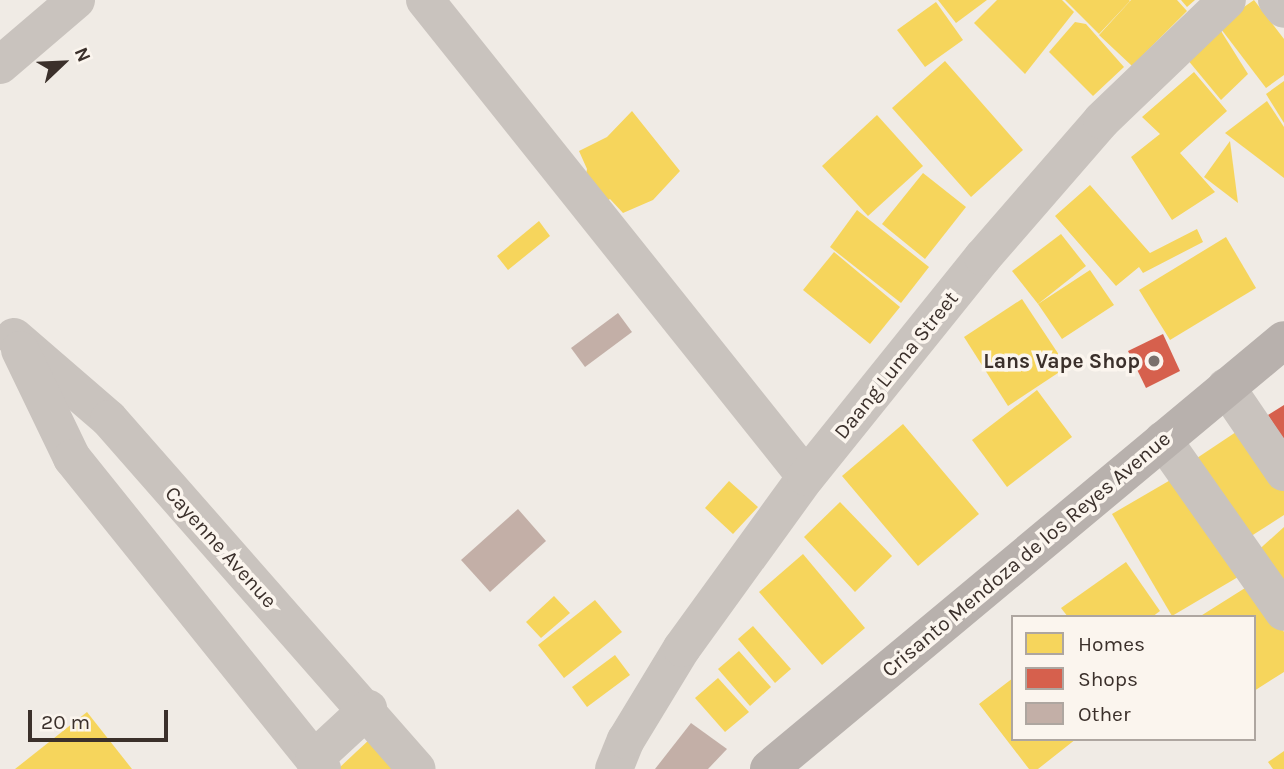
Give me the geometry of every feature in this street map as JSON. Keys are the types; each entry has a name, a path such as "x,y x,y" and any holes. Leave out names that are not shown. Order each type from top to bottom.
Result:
{"main road":[{"name":"Crisanto Mendoza de los Reyes Avenue","path":"769,769 1284,340"}],"street":[{"path":"0,65 76,0"},
{"path":"425,0 806,477"},
{"name":"Daang Luma Street","path":"614,769 626,740 682,648 806,477 983,257 1093,131 1227,0"},
{"path":"1277,0 1284,9"},
{"name":"Cayenne Avenue","path":"7,327 109,419 368,709 416,769"},
{"name":"Cayenne Avenue","path":"7,327 72,458 318,764"},
{"path":"1226,387 1284,472"},
{"path":"1163,440 1284,612"},
{"path":"318,764 368,709"}],"building: Homes":[{"path":"938,0 987,0 956,23"},
{"path":"997,0 1062,0 1074,12 1025,74 974,23"},
{"path":"1065,0 1129,0 1130,1 1099,34"},
{"path":"1131,0 1177,0 1187,11 1132,66 1099,35"},
{"path":"1181,0 1195,0 1187,7"},
{"path":"1254,0 1284,39 1284,75 1266,88 1218,25"},
{"path":"936,2 963,40 925,67 897,30"},
{"path":"1075,22 1086,24 1124,67 1093,96 1049,52"},
{"path":"1221,31 1248,74 1221,100 1187,59"},
{"path":"945,61 1023,150 971,197 892,108"},
{"path":"1194,72 1227,111 1180,153 1215,192 1172,220 1131,157 1160,134 1142,117"},
{"path":"1284,81 1284,123 1266,94"},
{"path":"1267,101 1284,127 1284,178 1225,133"},
{"path":"632,111 680,171 653,200 623,213 610,199 600,206 585,180 587,169 579,151 607,137"},
{"path":"877,115 923,166 868,216 822,166"},
{"path":"1230,141 1238,203 1204,177"},
{"path":"923,173 966,207 925,259 882,224"},
{"path":"1090,185 1150,253 1197,229 1203,242 1143,273 1139,267 1116,286 1055,216"},
{"path":"857,210 929,267 901,303 830,247"},
{"path":"539,221 550,236 508,270 497,256"},
{"path":"1061,234 1086,266 1038,304 1012,271"},
{"path":"1226,237 1256,288 1170,340 1139,290"},
{"path":"834,252 900,307 870,344 803,290"},
{"path":"1090,270 1114,305 1062,339 1038,304"},
{"path":"1022,299 1067,367 1008,406 964,337"},
{"path":"1037,390 1072,437 1007,487 972,440"},
{"path":"903,424 979,514 918,566 842,476"},
{"path":"1245,426 1284,487 1284,515 1245,540 1194,460"},
{"path":"1179,475 1238,577 1171,615 1112,514"},
{"path":"729,481 758,507 733,534 705,508"},
{"path":"840,502 892,556 855,592 804,537"},
{"path":"1284,527 1284,589 1253,555"},
{"path":"803,554 865,628 822,665 759,592"},
{"path":"1126,562 1160,611 1155,615 1066,615 1061,608"},
{"path":"1253,583 1284,632 1284,672 1256,690 1256,615 1202,615"},
{"path":"554,596 570,613 541,638 526,622"},
{"path":"595,600 622,632 564,678 538,645"},
{"path":"753,626 791,669 775,683 738,639"},
{"path":"739,651 771,687 750,706 718,669"},
{"path":"615,655 630,675 587,707 572,687"},
{"path":"718,678 749,712 725,732 695,698"},
{"path":"1011,680 1011,741 1073,741 1038,769 1029,769 979,704"},
{"path":"87,712 132,769 15,769"},
{"path":"371,738 399,769 338,769"},
{"path":"1284,751 1284,769 1273,769 1268,762"}],"building: Shops":[{"name":"Lans Vape Shop","path":"1163,334 1180,371 1146,388 1128,351"},
{"path":"1284,405 1284,441 1268,415"}],"building: Other":[{"path":"618,313 632,332 585,367 571,348"},
{"path":"518,509 546,541 490,592 461,560"},
{"path":"691,723 727,749 708,769 655,769"}],"place":[{"name":"Lans Vape Shop","path":"1154,361"}]}
